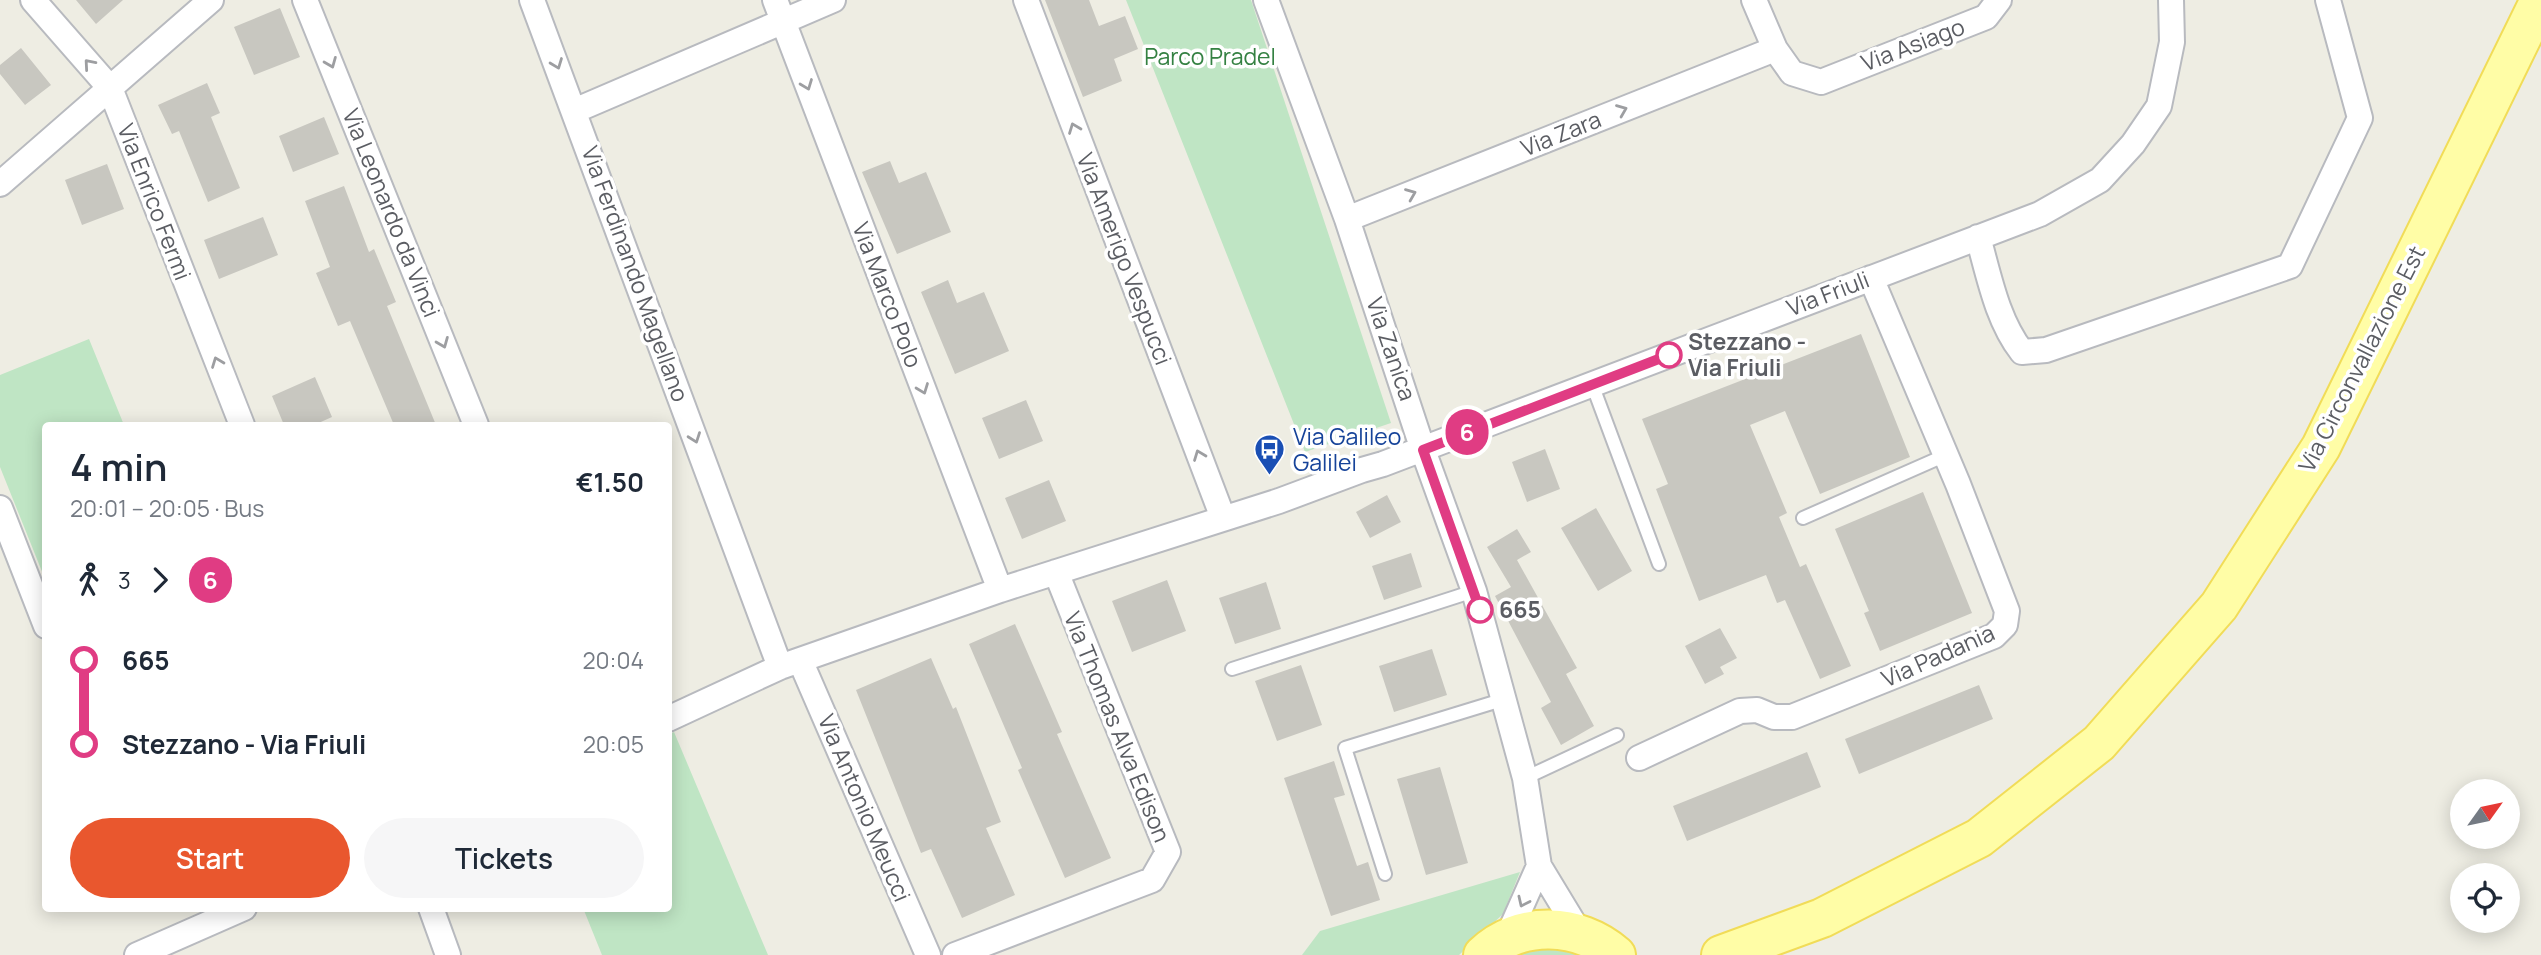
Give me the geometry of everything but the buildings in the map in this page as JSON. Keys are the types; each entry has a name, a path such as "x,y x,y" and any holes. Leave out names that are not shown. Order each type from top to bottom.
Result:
{"main road":[{"name":"Via Circonvallazione Est","path":"1721,955 1822,918 1979,838 2098,743 2219,606 2321,447 2540,0"},
{"path":"1495,946 1542,928 1579,932 1604,944 1616,955"}],"street":[{"name":"Via Enrico Fermi","path":"33,0 110,88 241,422"},
{"path":"0,184 211,0"},
{"name":"Via Leonardo da Vinci","path":"306,0 474,422"},
{"name":"Via Ferdinando Magellano","path":"532,0 790,664"},
{"path":"575,111 779,11 833,0"},
{"name":"Via Amerigo Vespucci","path":"1026,0 1223,518"},
{"name":"Via Zanica","path":"1266,0 1347,219 1423,450 1474,591 1525,778 1539,866 1579,932"},
{"path":"1754,0 1775,49"},
{"name":"Via Asiago","path":"1775,49 1792,73 1821,82 1986,17 1999,0"},
{"name":"Via Friuli","path":"1423,450 2040,214 2071,198 2100,180 2133,144 2159,106 2172,42 2171,0"},
{"path":"1978,237 2009,335 2022,352 2046,350 2290,266 2360,118 2328,0"},
{"name":"Via Marco Polo","path":"779,11 1000,590"},
{"name":"Via Zara","path":"1347,219 1775,49"},
{"name":"Via Padania","path":"1639,758 1740,711 1757,710 1774,717 1792,717 1994,636 2005,625 2007,611 1871,278"},
{"path":"672,717 790,664 1000,590 1279,501 1423,450"},
{"path":"0,508 42,616"},
{"name":"Via Thomas Alva Edison","path":"955,955 1152,880 1168,852 1056,572"},
{"name":"Via Antonio Meucci","path":"790,664 928,955"},
{"path":"1495,946 1539,866"},
{"path":"149,952 235,912"},
{"path":"432,912 448,955"}],"lane":[{"path":"1592,384 1659,565"},
{"path":"1803,518 1945,455"},
{"path":"1232,669 1474,591"},
{"path":"1385,874 1345,748 1505,699"},
{"path":"1525,778 1617,735"}],"green space":[{"name":"Parco Pradel","path":"1126,0 1251,0 1391,423 1305,452"},
{"path":"89,339 123,422 42,422 42,572 0,467 0,375"},
{"path":"674,732 768,955 602,955 585,912 672,912"},
{"path":"1520,872 1503,914 1459,955 1302,955 1320,931"},
{"path":"1551,947 1583,955 1515,955 1532,949"}],"bus line":[{"name":"6","path":"1480,610 1423,450 1669,355"}],"place":[{"name":"Stezzano - Via Friuli","path":"1669,355"},
{"name":"Via Galileo Galilei","path":"1270,477"},
{"name":"665","path":"1480,610"}]}
